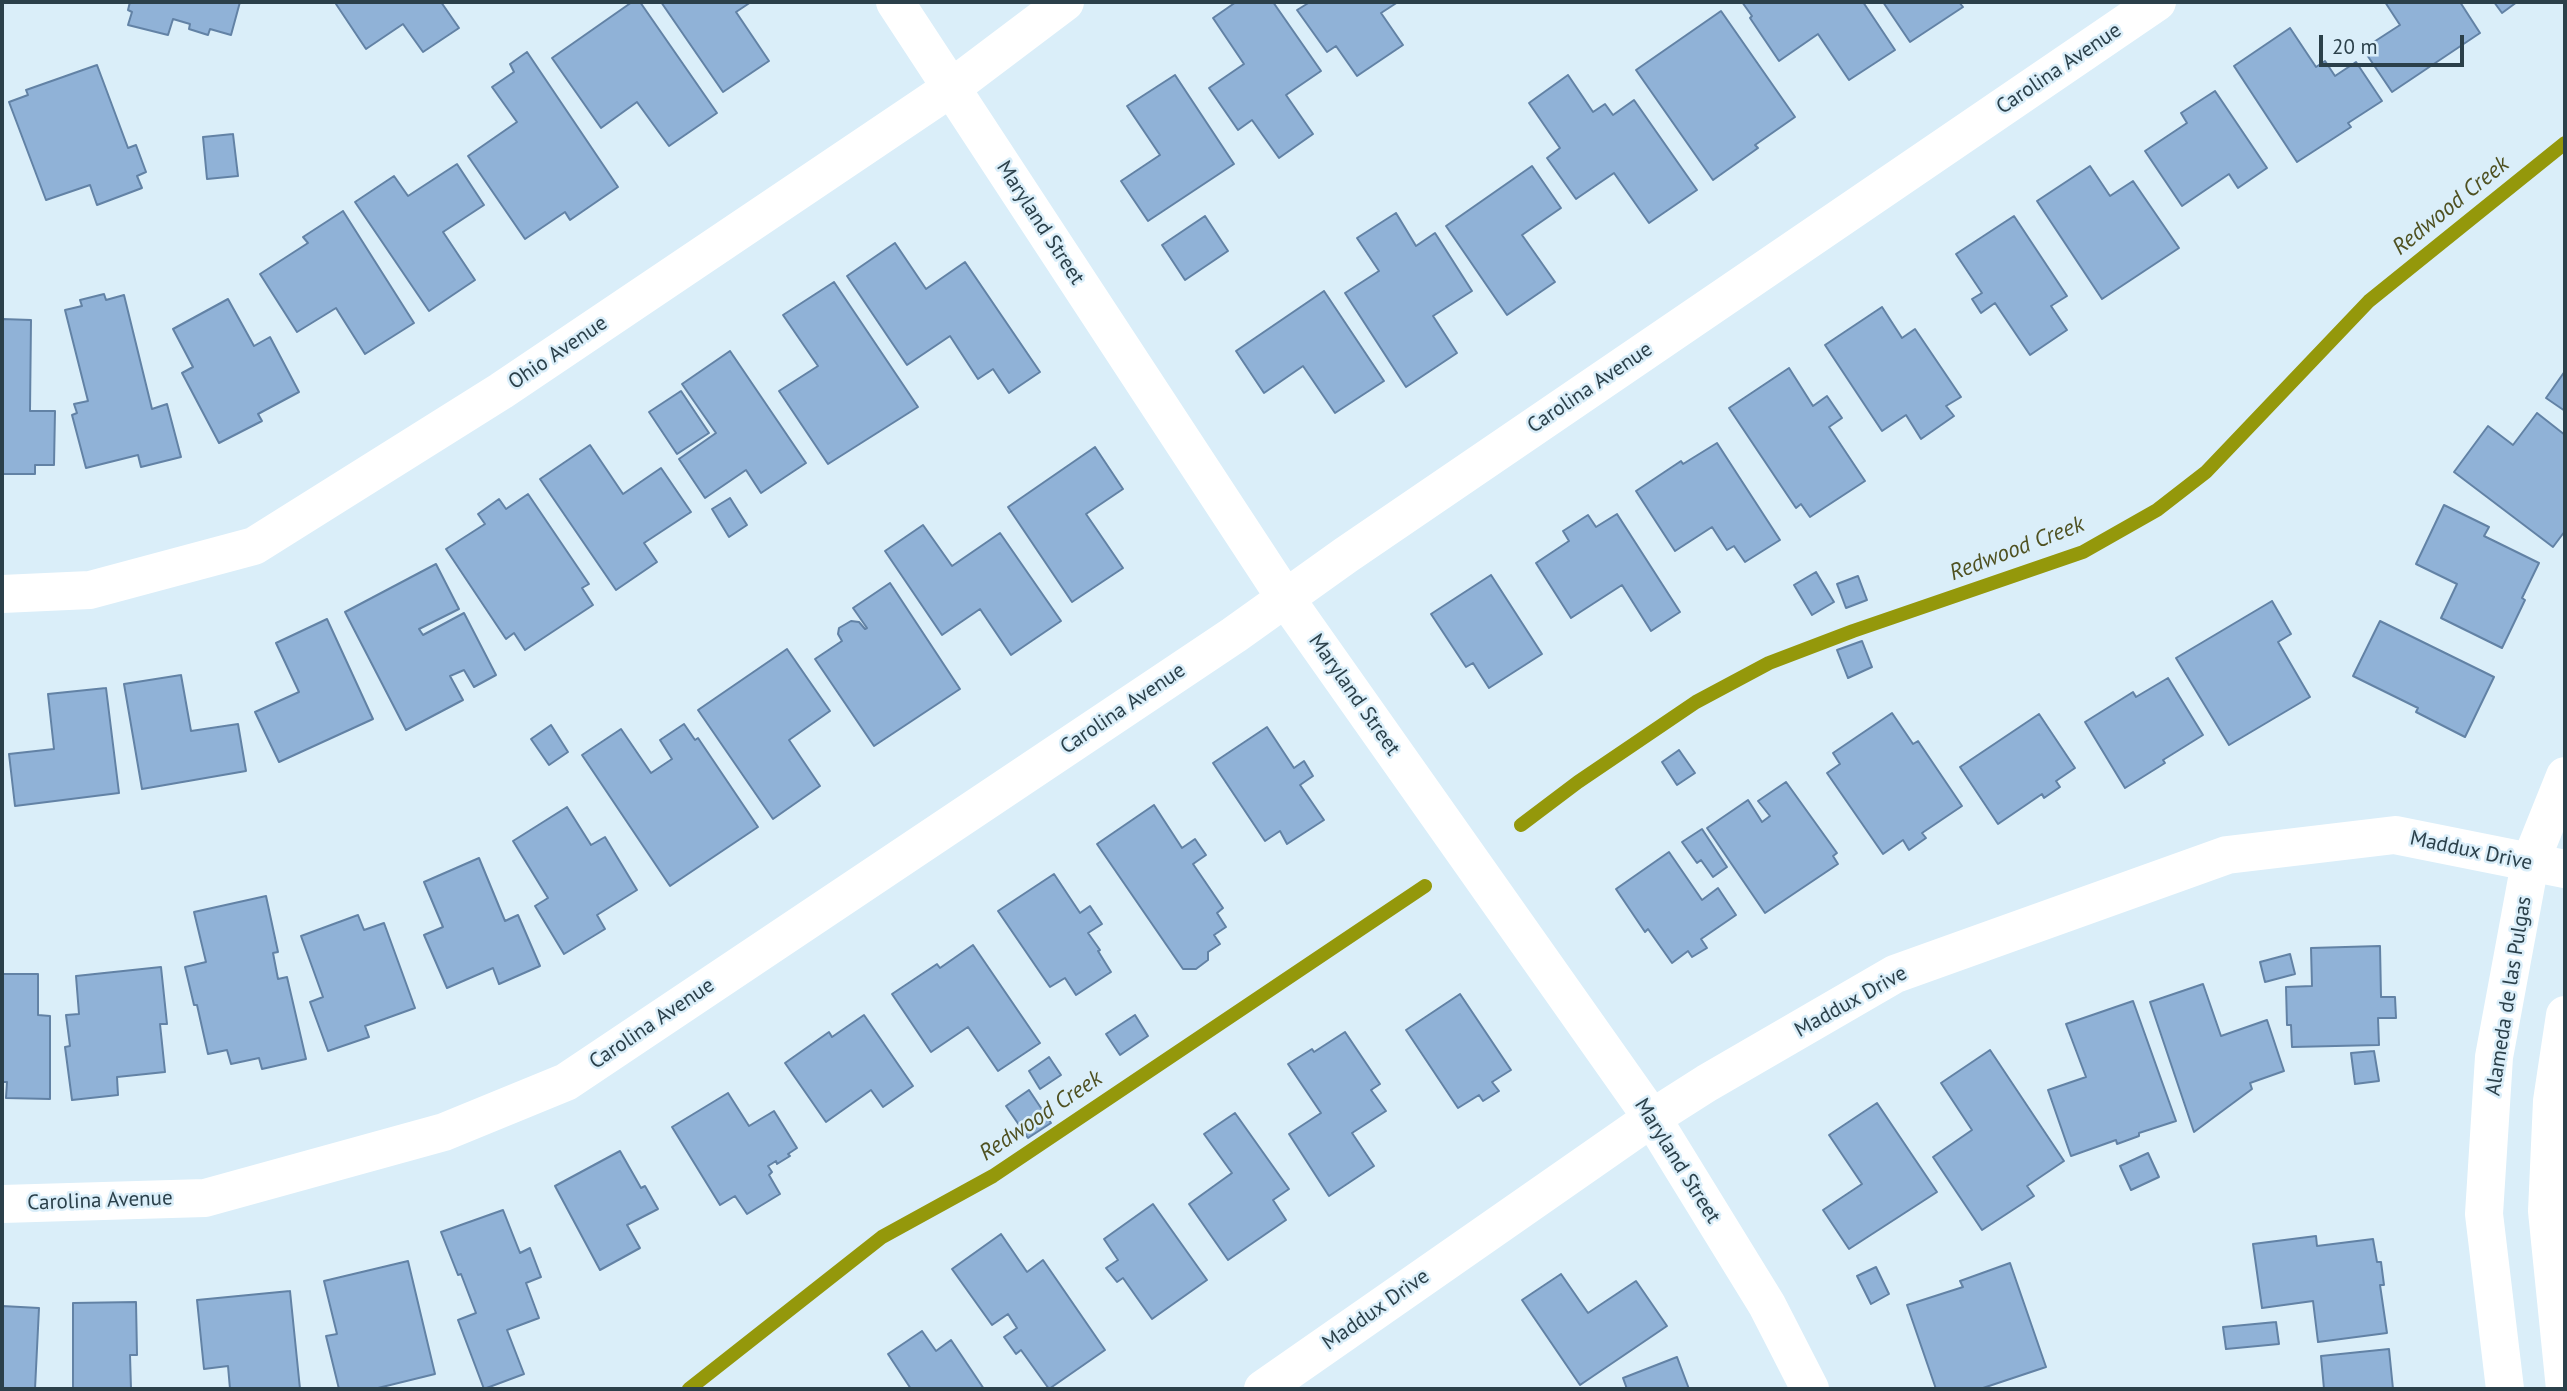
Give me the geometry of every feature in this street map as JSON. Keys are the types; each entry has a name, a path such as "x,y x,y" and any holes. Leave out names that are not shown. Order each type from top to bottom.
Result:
{"street":[{"name":"Maryland Street","path":"895,2 1286,599 1652,1118 1767,1305 1810,1389"},
{"name":"Ohio Avenue","path":"2,594 90,590 254,546 501,391 951,88 1065,2"},
{"name":"Carolina Avenue","path":"2,1204 205,1198 444,1132 566,1082 1286,599 1357,547 2157,2"},
{"name":"Alameda de las Pulgas","path":"2505,1389 2484,1214 2494,1057 2548,866 2565,776"},
{"name":"Maddux Drive","path":"1263,1389 1652,1118 1895,974 2228,855 2395,835 2548,866"},
{"path":"2565,1015 2552,1101 2547,1211 2565,1389"}],"building":[{"path":"130,2 240,2 231,35 210,29 208,35 189,29 190,24 173,19 168,35 128,25 132,12 128,10"},
{"path":"441,2 459,28 423,52 403,24 366,49 336,4"},
{"path":"632,2 640,2 717,113 669,146 637,102 601,128 552,58"},
{"path":"661,2 751,2 736,12 769,61 723,92"},
{"path":"1236,2 1273,2 1321,71 1286,95 1313,134 1279,158 1252,120 1238,130 1209,88 1244,64 1213,18"},
{"path":"1310,2 1398,2 1381,13 1403,45 1357,76 1336,46 1327,52 1297,10"},
{"path":"1742,2 1863,2 1895,50 1849,80 1818,34 1779,61"},
{"path":"1883,2 1959,2 1963,7 1910,42"},
{"path":"2385,2 2460,2 2480,33 2392,92 2363,49 2400,25"},
{"path":"2494,2 2517,2 2502,13"},
{"path":"1721,11 1795,117 1755,145 1758,148 1713,180 1636,70"},
{"path":"2290,28 2316,67 2325,61 2335,76 2356,62 2382,101 2348,123 2351,127 2297,162 2234,66"},
{"path":"527,52 618,187 570,220 565,212 525,239 468,156 517,122 492,87 514,72 510,64"},
{"path":"97,65 128,148 136,145 146,172 137,176 142,188 97,205 90,185 46,200 9,102 28,95 26,90"},
{"path":"1175,75 1234,164 1148,221 1121,181 1160,155 1127,106"},
{"path":"1568,75 1593,112 1605,104 1613,115 1634,100 1697,190 1649,223 1614,173 1576,199 1547,158 1560,148 1529,103"},
{"path":"2215,91 2267,168 2238,188 2229,174 2182,206 2145,151 2187,123 2181,113"},
{"path":"233,134 238,176 207,179 203,137"},
{"path":"457,164 484,205 443,232 475,280 429,311 355,202 394,176 408,196"},
{"path":"1532,166 1561,208 1522,235 1555,282 1507,315 1446,226"},
{"path":"2090,166 2110,196 2133,181 2179,248 2102,299 2037,201"},
{"path":"343,211 414,323 365,354 336,308 297,332 260,274 308,243 303,237"},
{"path":"1396,213 1416,246 1435,233 1472,291 1433,316 1457,353 1406,387 1345,293 1379,271 1357,238"},
{"path":"1205,216 1228,251 1185,280 1162,245"},
{"path":"2014,216 2067,296 2051,306 2067,330 2030,355 1995,303 1981,313 1972,299 1982,293 1956,254"},
{"path":"895,243 926,289 965,262 1040,372 1009,393 993,369 978,379 950,336 907,365 847,276"},
{"path":"834,282 918,407 828,464 779,391 818,366 783,315"},
{"path":"1324,291 1384,381 1335,413 1303,366 1264,393 1236,351"},
{"path":"104,294 106,300 124,295 152,409 167,404 181,457 141,467 138,455 86,468 72,415 77,413 74,404 88,401 65,310 82,306 80,300"},
{"path":"228,299 254,346 270,337 299,392 258,414 262,421 219,443 182,373 193,367 173,329"},
{"path":"1882,307 1902,338 1915,329 1961,397 1946,406 1954,416 1921,439 1906,415 1882,431 1825,345"},
{"path":"2,319 31,320 30,411 55,411 54,465 35,465 35,474 2,474"},
{"path":"730,351 806,463 761,493 746,470 705,498 679,459 716,433 682,384"},
{"path":"1789,368 1813,406 1827,396 1842,418 1829,427 1865,481 1810,517 1801,504 1796,508 1729,408"},
{"path":"2565,371 2565,411 2546,398"},
{"path":"681,391 709,433 677,454 649,412"},
{"path":"2537,413 2565,435 2565,531 2553,547 2454,472 2488,426 2513,445"},
{"path":"1717,443 1780,540 1745,562 1734,546 1727,550 1712,527 1675,551 1636,491 1681,461 1683,464"},
{"path":"590,445 623,494 661,468 691,512 644,543 657,562 616,590 540,479"},
{"path":"1095,447 1123,489 1086,514 1123,568 1072,602 1008,507"},
{"path":"528,494 589,584 582,588 593,605 525,650 514,633 506,639 446,549 485,524 478,514 499,499 506,509"},
{"path":"730,498 747,525 729,537 712,509"},
{"path":"2444,505 2489,527 2484,536 2539,563 2502,648 2441,618 2457,584 2416,564"},
{"path":"1617,514 1680,612 1651,631 1622,585 1571,618 1536,563 1569,541 1563,531 1588,515 1596,527"},
{"path":"923,525 952,566 1000,533 1061,621 1011,655 980,609 942,635 885,551"},
{"path":"436,564 459,609 419,629 423,635 464,613 496,675 474,687 464,670 450,676 463,700 406,730 345,612"},
{"path":"1816,572 1834,602 1812,615 1794,585"},
{"path":"1491,575 1542,654 1489,688 1473,663 1466,667 1431,614"},
{"path":"1858,576 1867,600 1846,608 1837,584"},
{"path":"890,583 960,689 874,746 815,659 842,641 838,634 839,628 851,621 859,622 867,628 853,608"},
{"path":"2272,601 2291,634 2278,642 2310,697 2229,745 2176,658"},
{"path":"327,619 373,719 279,762 255,712 299,692 276,643"},
{"path":"2380,621 2494,677 2465,737 2416,712 2418,708 2353,676"},
{"path":"1862,641 1872,667 1848,678 1837,650"},
{"path":"787,649 830,711 789,740 820,786 773,819 698,710"},
{"path":"181,675 191,731 238,724 246,771 142,789 124,684"},
{"path":"2168,678 2203,735 2125,788 2085,722 2133,692 2136,697"},
{"path":"106,688 119,793 15,806 9,754 54,749 48,694"},
{"path":"1892,713 1913,744 1918,741 1962,806 1922,833 1926,838 1909,850 1903,840 1883,854 1827,773 1840,764 1833,753"},
{"path":"2039,714 2075,768 2056,781 2060,787 2044,798 2042,794 1998,824 1960,767"},
{"path":"684,724 695,740 698,738 758,827 670,886 582,755 621,729 651,773 672,759 660,740"},
{"path":"551,725 568,752 549,765 531,739"},
{"path":"1267,727 1294,768 1304,761 1313,776 1300,785 1324,820 1287,844 1280,831 1265,841 1213,763"},
{"path":"1679,750 1695,773 1677,785 1662,762"},
{"path":"1786,782 1837,853 1833,856 1838,864 1765,913 1707,828 1748,800 1762,822 1770,816 1758,801"},
{"path":"1154,805 1182,848 1195,839 1206,855 1193,864 1223,908 1217,913 1226,927 1214,935 1220,944 1208,952 1208,960 1196,969 1183,969 1097,844"},
{"path":"567,807 591,845 605,837 637,890 597,915 605,929 564,954 535,906 548,898 513,841"},
{"path":"1702,829 1727,867 1713,877 1701,860 1697,863 1682,842"},
{"path":"1669,852 1702,900 1718,888 1736,915 1701,939 1707,948 1692,957 1688,951 1672,963 1648,929 1645,932 1616,889"},
{"path":"479,858 505,921 518,915 540,966 499,984 493,968 447,988 424,935 443,927 424,882"},
{"path":"1054,874 1080,913 1090,906 1102,924 1088,933 1111,972 1076,995 1065,978 1050,987 998,911"},
{"path":"266,896 278,952 273,953 278,979 287,977 306,1059 262,1069 259,1058 231,1064 227,1050 208,1054 185,967 206,962 194,912"},
{"path":"358,915 364,930 384,923 415,1008 365,1026 369,1037 328,1051 310,1002 323,997 301,936"},
{"path":"973,945 1040,1043 998,1071 968,1027 931,1052 892,994 937,964 940,968"},
{"path":"2380,946 2381,997 2395,997 2396,1018 2378,1018 2379,1045 2292,1047 2291,1025 2287,1025 2286,987 2312,986 2311,948"},
{"path":"2290,954 2295,974 2265,982 2260,962"},
{"path":"161,967 167,1024 160,1024 165,1072 117,1077 118,1095 72,1100 65,1047 70,1046 66,1015 79,1014 76,976"},
{"path":"2,974 38,974 38,1015 50,1016 50,1099 6,1098 7,1082 2,1082"},
{"path":"2203,984 2221,1036 2267,1020 2284,1071 2250,1083 2252,1089 2194,1132 2150,1002"},
{"path":"1460,994 1511,1070 1492,1082 1499,1091 1483,1101 1479,1095 1458,1108 1406,1030"},
{"path":"2133,1001 2176,1121 2139,1133 2139,1136 2117,1144 2116,1140 2071,1156 2048,1090 2086,1077 2066,1024"},
{"path":"864,1015 913,1086 883,1107 871,1090 826,1122 785,1063 829,1032 832,1037"},
{"path":"1135,1015 1148,1036 1120,1055 1106,1034"},
{"path":"1345,1032 1380,1084 1371,1090 1386,1111 1352,1133 1374,1166 1329,1196 1289,1134 1321,1113 1288,1064 1312,1049 1314,1052"},
{"path":"1990,1050 2064,1161 2027,1186 2034,1196 1982,1230 1933,1157 1972,1130 1941,1083"},
{"path":"2374,1051 2379,1081 2355,1084 2351,1053"},
{"path":"1049,1057 1061,1075 1040,1089 1029,1071"},
{"path":"1029,1090 1051,1123 1028,1138 1006,1106"},
{"path":"728,1093 749,1126 774,1111 797,1148 788,1154 790,1156 768,1166 772,1172 769,1175 780,1194 747,1214 735,1196 720,1205 672,1127"},
{"path":"1877,1103 1937,1192 1849,1249 1823,1210 1862,1184 1829,1135"},
{"path":"1235,1113 1289,1189 1273,1200 1286,1220 1228,1260 1189,1204 1232,1173 1204,1134"},
{"path":"620,1151 641,1188 645,1186 658,1209 627,1225 640,1248 600,1270 555,1186"},
{"path":"2148,1153 2159,1177 2131,1190 2120,1166"},
{"path":"1153,1204 1207,1280 1152,1319 1123,1278 1117,1282 1106,1268 1118,1260 1104,1239"},
{"path":"503,1210 520,1253 530,1248 541,1277 526,1283 539,1318 507,1330 524,1374 484,1389 458,1320 476,1313 441,1232"},
{"path":"1001,1234 1027,1272 1043,1260 1105,1350 1049,1389 1021,1350 1016,1354 1004,1337 1017,1328 1008,1314 992,1325 952,1269"},
{"path":"2316,1236 2317,1246 2373,1239 2377,1262 2381,1262 2384,1285 2380,1285 2387,1333 2318,1342 2313,1301 2262,1308 2253,1244"},
{"path":"408,1261 435,1374 374,1389 339,1389 326,1336 337,1334 324,1281"},
{"path":"2010,1263 2046,1367 1980,1389 1936,1389 1907,1305 1963,1287 1960,1281"},
{"path":"1876,1267 1889,1294 1871,1304 1857,1276"},
{"path":"1561,1274 1588,1313 1636,1281 1667,1326 1580,1385 1522,1300"},
{"path":"290,1291 300,1389 230,1389 228,1366 204,1369 197,1300"},
{"path":"136,1302 137,1355 130,1355 131,1389 73,1389 73,1303"},
{"path":"2,1306 39,1308 35,1389 2,1389"},
{"path":"2276,1322 2279,1344 2226,1349 2223,1327"},
{"path":"922,1331 936,1351 951,1340 984,1389 911,1389 888,1354"},
{"path":"2389,1349 2393,1389 2324,1389 2321,1356"},
{"path":"1677,1357 1689,1389 1627,1389 1623,1378"}],"waterway":[{"name":"Redwood Creek","path":"1521,825 1578,782 1696,702 1769,663 1853,631 2083,552 2157,510 2206,472 2369,301 2565,143"},
{"name":"Redwood Creek","path":"689,1389 882,1237 993,1176 1425,886"}]}
